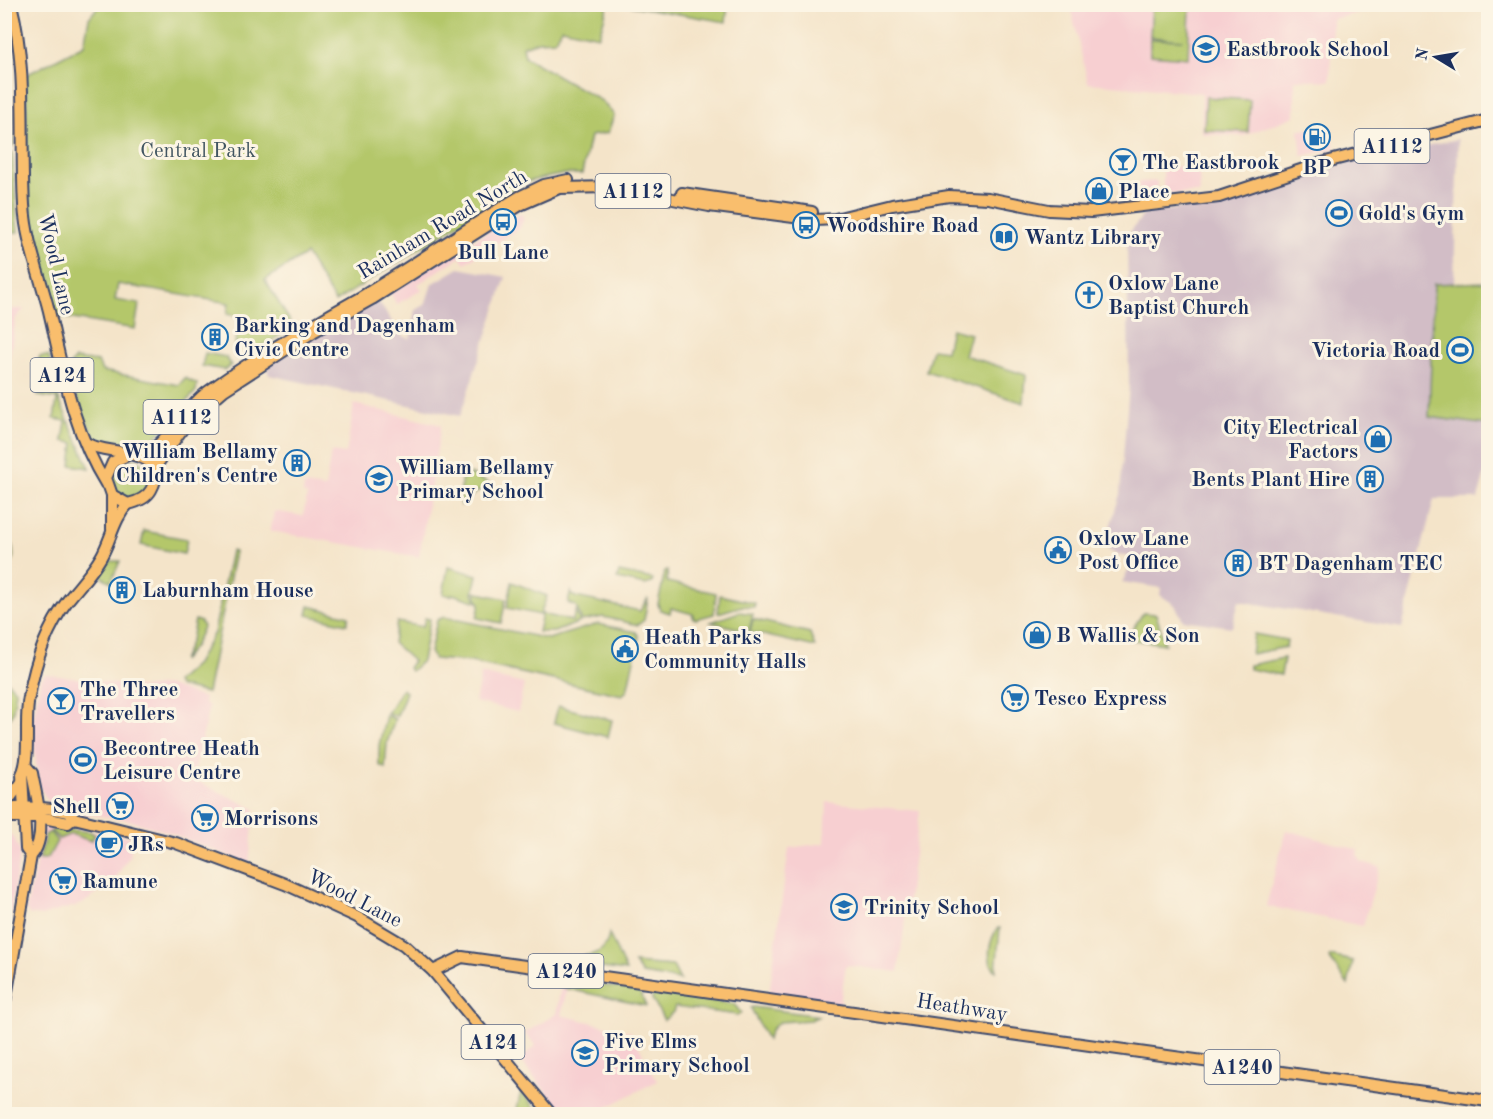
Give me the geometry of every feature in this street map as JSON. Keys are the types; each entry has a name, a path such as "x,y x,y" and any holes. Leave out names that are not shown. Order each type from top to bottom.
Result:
{"main road":[{"name":"Wood Lane","path":"11,4 21,46 24,208 30,247 48,309 67,393 106,484"},
{"name":"Rainham Road North","path":"153,470 188,421 224,390 313,332 372,299 520,205 549,192 572,186 593,186 797,218 835,219 949,196 988,198 1071,213 1116,210 1219,197 1322,163 1488,120"},
{"name":"Rainham Road North","path":"142,456 152,451 188,409 214,387 292,336 361,297 519,197 544,185 572,180 608,181 789,210 849,215"},
{"path":"88,444 104,451 142,456 153,470"},
{"path":"106,484 107,472 112,462 130,454"},
{"name":"A124","path":"25,811 22,774 26,766 25,718 42,648 66,603 103,555 112,530 128,504 140,501 151,492 154,482 153,470"},
{"name":"A124","path":"106,484 112,495 112,530"},
{"path":"112,495 128,504"},
{"name":"A124","path":"26,766 32,773 38,806"},
{"path":"22,782 4,807 25,811 39,817"},
{"name":"Wood Lane","path":"25,811 38,806 69,812 74,818 176,843 285,884 357,917 404,945 433,972 551,1114"},
{"path":"4,1008 31,856 38,843 38,806"},
{"path":"4,817 25,811"},
{"path":"25,811 27,849 31,856"},
{"name":"Wood Lane","path":"39,817 68,823 74,818"},
{"name":"Heathway","path":"433,972 462,957 1488,1101"}],"shaded area":[{"name":"Eastbrook School","path":"1365,4 1367,11 1332,19 1330,81 1295,79 1295,116 1243,136 1202,134 1202,93 1088,83 1070,5"},
{"name":"BP","path":"1331,126 1335,149 1302,156 1299,130"},
{"path":"1458,139 1454,283 1434,284 1488,425 1488,462 1478,499 1434,499 1402,628 1239,601 1232,627 1183,620 1175,605 1160,595 1161,588 1122,582 1136,558 1119,555 1104,547 1120,494 1129,385 1127,236 1144,214 1226,201 1333,166"},
{"path":"1163,166 1199,167 1200,193 1163,194"},
{"path":"1157,181 1158,196 1139,197 1138,182"},
{"path":"521,214 524,218 520,228 465,263 460,257 418,284 422,290 397,304 390,293 503,222"},
{"path":"459,268 506,277 460,416 269,375 266,365 375,297 402,336 410,339 415,310 425,305 432,284"},
{"path":"5,309 24,309 16,318 5,386"},
{"name":"William Bellamy Primary School","path":"354,404 441,425 419,557 270,531 274,511 303,516 307,495 303,494 304,485 325,488 331,452 346,454"},
{"path":"45,674 144,688 166,685 204,698 204,703 209,706 193,779 255,809 249,864 168,832 128,820 81,813 49,802 40,788 33,721 40,681"},
{"path":"481,674 524,684 518,712 475,702"},
{"name":"Trinity School","path":"827,802 920,811 898,972 846,965 840,1004 769,994 789,848 825,843"},
{"path":"48,825 134,837 129,857 115,879 101,891 82,904 41,916 29,914 26,910 44,829"},
{"path":"1286,830 1359,850 1357,855 1362,862 1380,867 1363,926 1266,906"},
{"path":"5,831 14,837 20,852 5,945"},
{"name":"Five Elms Primary School","path":"561,988 567,989 561,1015 631,1032 657,1081 594,1114 564,1114 520,1060 536,1046 525,1033 556,1014"}],"green space":[{"path":"728,4 726,22 625,5"},
{"name":"Central Park","path":"99,5 608,5 599,36 562,28 555,40 538,41 523,46 525,57 602,101 614,115 608,133 590,136 582,174 564,174 525,182 335,302 306,254 265,280 294,328 258,348 235,344 240,317 227,314 229,303 118,284 115,300 139,304 135,329 55,316 34,242 27,179 26,75 84,45 89,18"},
{"path":"1152,5 1190,7 1188,58 1150,55 1150,39 1183,40 1150,37"},
{"path":"1206,97 1250,100 1248,132 1204,130"},
{"path":"5,113 12,113 13,146 5,146"},
{"path":"5,153 12,153 18,232 13,233 5,219"},
{"name":"Victoria Road","path":"1488,282 1488,425 1429,417 1434,284"},
{"path":"951,329 970,334 964,355 1026,375 1024,403 926,371 932,349 946,351"},
{"path":"205,353 226,357 231,365 225,370 202,366"},
{"path":"40,356 49,356 59,399 38,396 39,393 44,394 48,367 37,365"},
{"path":"75,359 98,362 102,371 179,385 185,378 197,384 196,391 148,446 105,443 94,437 79,405 68,367"},
{"path":"57,400 90,468 71,465 74,443 63,441 66,421 54,419"},
{"path":"130,460 137,461 143,466 148,472 148,486 143,492 137,497 130,498 123,497 117,492 112,486 111,479 112,472 117,466 123,461"},
{"path":"470,474 492,485 475,493 461,505 461,480"},
{"path":"5,531 8,531 13,557 10,566 5,569"},
{"path":"144,531 187,539 184,554 141,545"},
{"path":"231,551 235,552 207,693 178,686 176,682 196,664 214,633"},
{"path":"110,561 120,561 111,582 100,576"},
{"path":"448,567 477,575 473,593 478,602 452,594 451,596 443,594"},
{"path":"665,571 668,571 667,582 716,593 714,614 696,619 693,618 693,614 671,608 670,613 660,610 658,604"},
{"path":"619,572 653,579 652,583 645,585 617,579"},
{"path":"512,582 547,596 540,615 507,608"},
{"path":"571,590 571,595 576,597 640,611 648,598 644,620 638,625 603,617 582,621 576,606 568,603"},
{"path":"475,592 506,599 501,623 477,618 480,604"},
{"path":"720,595 755,603 754,607 742,606 718,613"},
{"path":"309,606 349,616 347,624 307,615"},
{"path":"576,611 580,622 554,632 538,632 542,614 572,621"},
{"path":"739,612 753,614 749,631 711,622"},
{"path":"1143,613 1156,614 1165,644 1126,639"},
{"path":"444,617 548,639 598,624 636,632 639,637 627,691 622,695 471,662 434,659 430,652 437,620"},
{"path":"425,618 430,619 422,661 411,671 408,668 413,661 393,643 397,622 423,627"},
{"path":"753,619 810,633 815,647 750,632"},
{"path":"195,620 201,622 203,627 195,645 182,661 191,640"},
{"path":"1254,634 1287,640 1286,647 1251,654"},
{"path":"1284,658 1281,675 1249,669 1249,665"},
{"path":"8,682 16,691 13,712 5,725 5,694"},
{"path":"402,689 406,692 397,716 387,713"},
{"path":"558,706 612,720 608,737 554,723"},
{"path":"386,715 395,719 387,743 385,768 379,765 379,745"},
{"path":"55,828 91,832 95,835 91,841 71,834 59,839 51,831"},
{"path":"50,832 57,841 48,858 39,860 45,835"},
{"path":"1000,928 996,971 989,956 992,938"},
{"path":"609,934 626,971 557,962 596,953 602,949"},
{"path":"1330,956 1353,961 1348,985 1329,958"},
{"path":"634,963 673,966 680,980 642,974"},
{"path":"552,978 634,990 640,993 646,1006 559,987"},
{"path":"653,992 734,1004 741,1013 738,1015 675,1007 664,1020 652,999"},
{"path":"751,1008 819,1016 811,1020 779,1022 771,1030 767,1040"},
{"path":"521,1091 537,1110 530,1114 516,1114"}],"place":[{"name":"Eastbrook School","path":"1206,49"},
{"name":"BP","path":"1317,137"},
{"name":"The Eastbrook","path":"1123,162"},
{"name":"Place","path":"1099,191"},
{"name":"Gold's Gym","path":"1339,213"},
{"name":"Bull Lane","path":"503,222"},
{"name":"Woodshire Road","path":"806,225"},
{"name":"Wantz Library","path":"1004,237"},
{"name":"Oxlow Lane Baptist Church","path":"1089,295"},
{"name":"Barking and Dagenham Civic Centre","path":"215,337"},
{"name":"Victoria Road","path":"1460,350"},
{"name":"City Electrical Factors","path":"1378,439"},
{"name":"William Bellamy Children's Centre","path":"297,463"},
{"name":"William Bellamy Primary School","path":"379,479"},
{"name":"Bents Plant Hire","path":"1370,479"},
{"name":"Oxlow Lane Post Office","path":"1058,550"},
{"name":"BT Dagenham TEC","path":"1238,563"},
{"name":"Laburnham House","path":"122,590"},
{"name":"B Wallis & Son","path":"1037,635"},
{"name":"Heath Parks Community Halls","path":"625,649"},
{"name":"Tesco Express","path":"1015,698"},
{"name":"The Three Travellers","path":"61,701"},
{"name":"Becontree Heath Leisure Centre","path":"83,760"},
{"name":"Shell","path":"120,806"},
{"name":"Morrisons","path":"205,818"},
{"name":"JRs","path":"109,844"},
{"name":"Ramune","path":"63,881"},
{"name":"Trinity School","path":"844,907"},
{"name":"Five Elms Primary School","path":"585,1053"}]}
